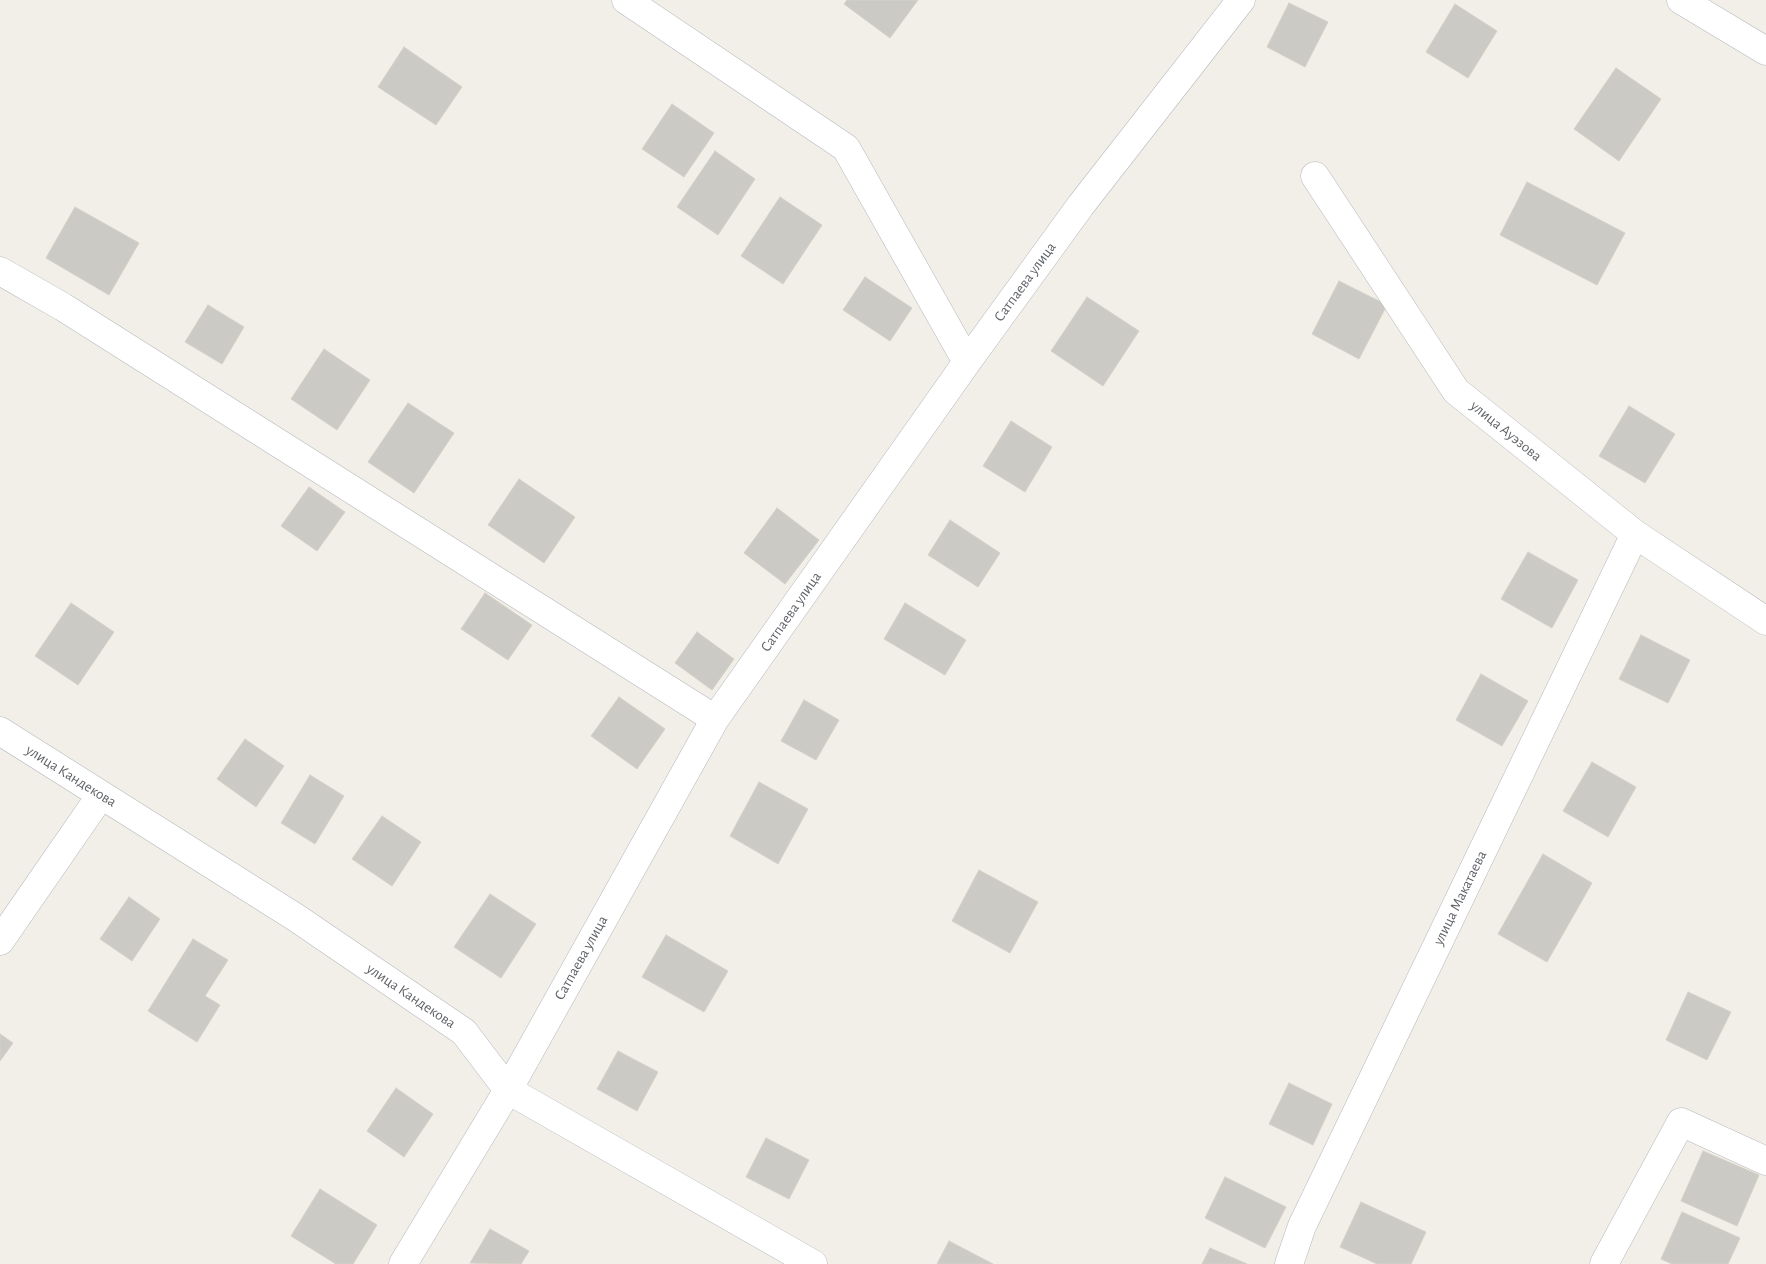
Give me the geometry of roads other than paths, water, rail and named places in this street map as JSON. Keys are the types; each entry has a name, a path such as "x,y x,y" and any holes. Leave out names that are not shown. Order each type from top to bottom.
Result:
{"street":[{"path":"626,0 846,148 967,362"},
{"name":"Сатпаева улица","path":"403,1264 508,1090 715,719 1080,205 1241,0"},
{"path":"1681,0 1766,51"},
{"name":"улица Ауэзова","path":"1315,176 1456,391 1635,534 1766,621"},
{"path":"0,272 63,307 715,719"},
{"name":"улица Макатаева","path":"1289,1264 1302,1226 1635,534"},
{"name":"улица Кандекова","path":"0,731 295,917 464,1032 508,1090 813,1264"},
{"path":"0,941 101,795"},
{"path":"1604,1264 1681,1122 1766,1161"}]}
